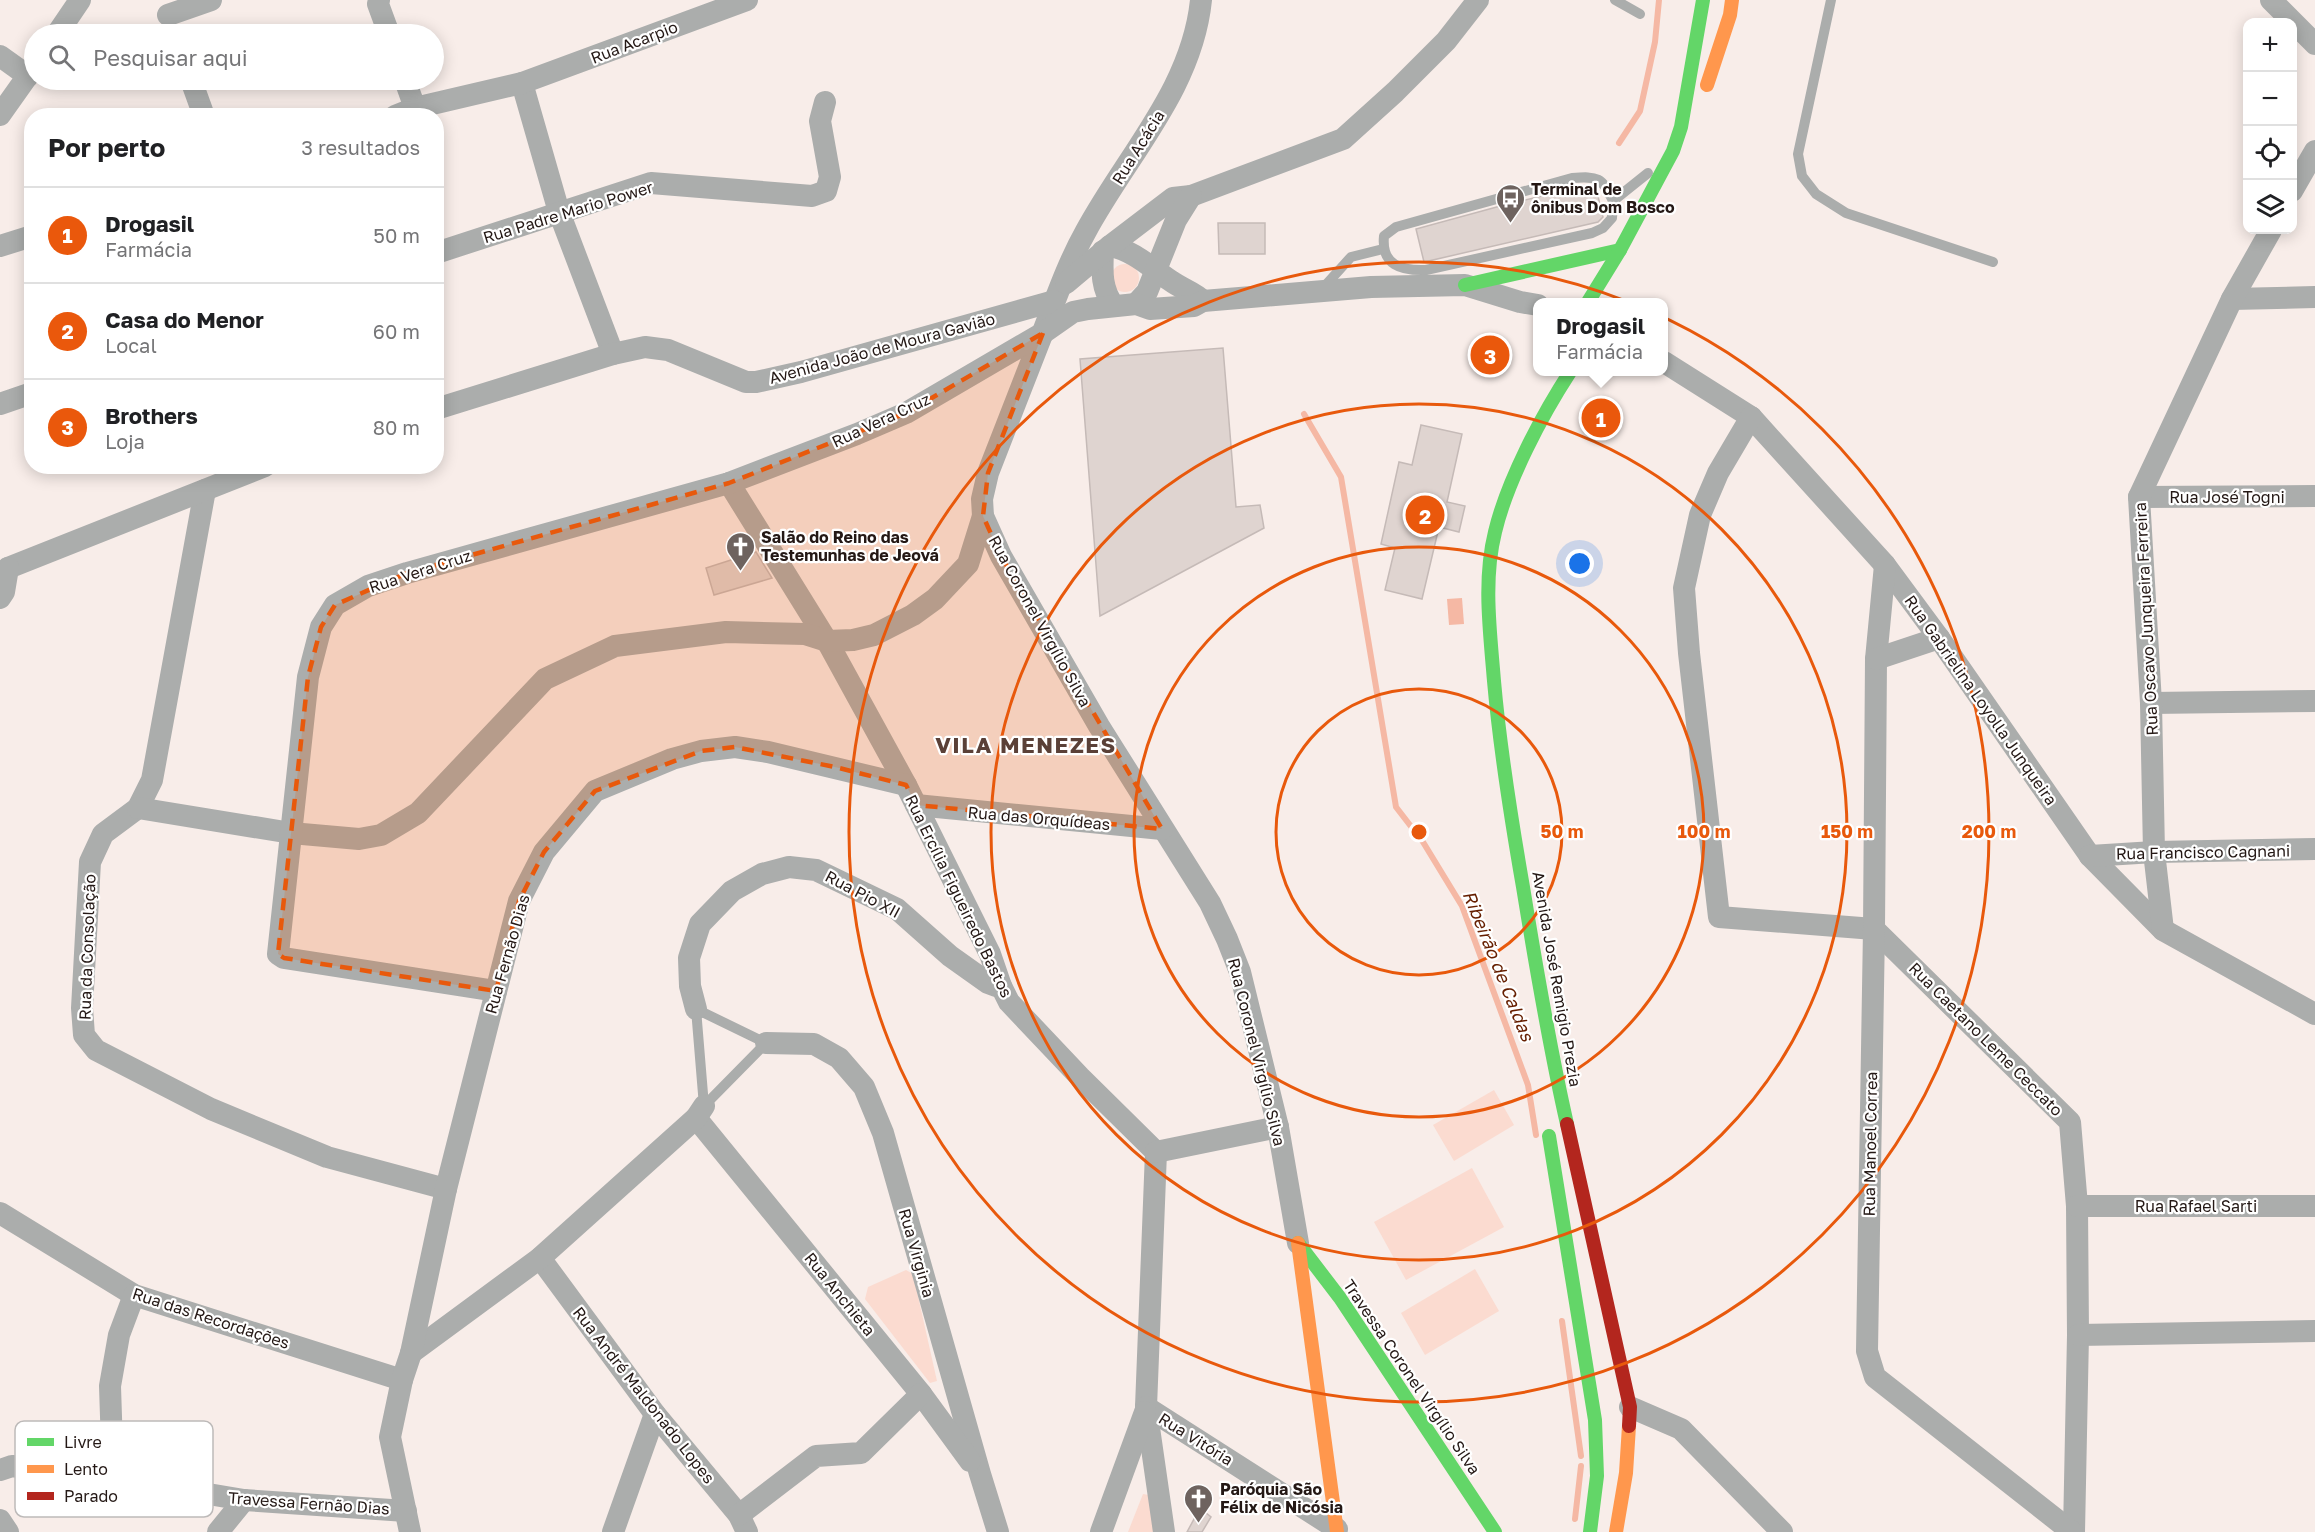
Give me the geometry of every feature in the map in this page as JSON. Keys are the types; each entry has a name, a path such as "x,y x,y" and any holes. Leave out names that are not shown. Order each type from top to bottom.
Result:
{"main road":[{"path":"1591,298 1620,250 1673,151 1685,106 1703,0"},
{"path":"1704,99 1730,15 1731,0"},
{"path":"1465,285 1620,250"},
{"name":"Avenida José Remigio Prezia","path":"1567,376 1548,406 1512,484 1495,531 1490,563 1488,602 1500,750 1547,1036 1630,1407 1626,1473 1616,1532"},
{"path":"1477,555 1478,658"},
{"name":"Avenida José Remigio Prezia","path":"1486,736 1530,1014"},
{"path":"1546,1117 1596,1430 1599,1460 1596,1503 1590,1532"},
{"name":"Travessa Coronel Virgílio Silva","path":"1298,1243 1340,1298 1495,1532"},
{"name":"Rua Coronel Virgílio Silva","path":"1298,1243 1337,1530"},
{"path":"1306,1310 1340,1298"}],"street":[{"path":"64,24 80,0"},
{"path":"169,16 211,0"},
{"path":"379,0 378,4 385,24"},
{"name":"Rua Acácia","path":"1057,295 1085,231 1160,113 1180,77 1196,33 1201,0"},
{"path":"1057,295 1107,249 1173,198 1191,196 1343,139 1446,41 1478,0"},
{"path":"2271,0 2315,44"},
{"name":"Rua Acarpio","path":"421,108 522,83 740,1"},
{"path":"0,56 24,68"},
{"path":"0,116 24,81"},
{"path":"522,83 559,212 613,354"},
{"path":"195,90 201,108"},
{"path":"405,90 405,108"},
{"name":"Rua Padre Mario Power","path":"444,250 651,183 812,196 826,191 830,177 820,121 825,102"},
{"path":"2297,182 2315,151"},
{"path":"1107,249 1102,280 1108,297 1125,305 1147,292 1176,220 1191,196"},
{"name":"Rua Oscavo Junqueira Ferreira","path":"2163,930 2154,852 2151,703 2139,497 2232,299 2269,234"},
{"path":"0,246 24,238"},
{"path":"1107,249 1138,257 1170,281 1194,292 1203,301"},
{"name":"Rua Vera Cruz","path":"496,991 284,958 278,954 308,677 321,627 335,605 368,586 406,573 729,483 906,413 1043,333 1073,312 1125,305 1150,309 1194,306 1203,301 1371,287 1465,285 1533,304"},
{"name":"Rua Coronel Virgílio Silva","path":"1057,295 988,473 982,500 983,516 1006,566 1099,726 1210,903 1240,972 1278,1127 1298,1243"},
{"name":"Avenida João de Moura Gavião","path":"444,407 613,354 645,347 668,350 746,382 756,382 801,372 1057,295"},
{"path":"2232,299 2315,297"},
{"name":"Rua Gabrielina Loyolla Junqueira","path":"1668,365 1751,417 1885,565 1939,638 2090,856 2163,930 2315,1014"},
{"path":"0,405 24,396"},
{"path":"1751,417 1718,473 1700,514 1684,588 1689,653 1719,917 1874,929"},
{"path":"0,597 4,592 4,565 245,474"},
{"name":"Rua Ercília Figueiredo Bastos","path":"729,483 827,641 911,795 990,954 1009,1002 1156,1152"},
{"name":"Rua da Consolação","path":"205,490 152,780 138,808 103,834 90,862 82,1008 84,1035 96,1050 211,1109 327,1156 446,1189"},
{"name":"Rua José Togni","path":"2139,497 2315,496"},
{"path":"138,808 291,833 359,839 381,835 418,813 545,679 615,646 726,632 805,634 827,641 853,640 874,635 913,615 935,599 968,564 983,516"},
{"name":"Rua Manoel Correa","path":"1885,565 1876,658 1867,1351 1875,1377 2073,1532"},
{"path":"1876,658 1939,638"},
{"path":"2151,703 2315,701"},
{"name":"Rua Fernão Dias","path":"408,1521 390,1437 402,1380 411,1353 446,1189 519,902 544,852 595,791 672,759 701,751 735,747 768,752 911,795"},
{"name":"Rua das Orquídeas","path":"911,795 1162,829"},
{"name":"Rua Francisco Cagnani","path":"2090,856 2154,852 2315,849"},
{"name":"Rua Pio XII","path":"696,1009 690,986 689,958 700,924 732,891 762,874 789,867 816,870 897,909 950,956 988,983 1001,986"},
{"name":"Rua Caetano Leme Ceccato","path":"1874,929 2070,1122 2077,1206 2078,1335 2073,1532"},
{"name":"Rua Virginia","path":"766,1043 814,1044 839,1058 864,1087 883,1133 998,1532"},
{"path":"411,1353 540,1258 700,1112"},
{"name":"Rua Anchieta","path":"700,1112 921,1394 980,1474"},
{"path":"1164,1532 1146,1407 1156,1152 1278,1127"},
{"name":"Rua Rafael Sarti","path":"2077,1206 2315,1206"},
{"name":"Rua das Recordações","path":"0,1213 134,1296 402,1380"},
{"name":"Rua André Maldonado Lopes","path":"540,1258 656,1414 743,1523"},
{"path":"111,1421 110,1386 119,1335 134,1296"},
{"path":"2078,1335 2315,1331"},
{"path":"743,1523 816,1456 861,1453 921,1394"},
{"path":"1101,1532 1146,1407"},
{"name":"Rua Vitória","path":"1146,1407 1337,1530"},
{"path":"1630,1407 1681,1429 1782,1532"},
{"path":"613,1532 656,1414"},
{"name":"Travessa Fernão Dias","path":"0,1470 15,1466"},
{"name":"Travessa Fernão Dias","path":"213,1495 408,1521"},
{"path":"218,1532 244,1500"},
{"path":"0,1520 8,1532"}],"lane":[{"path":"1615,0 1640,14"},
{"path":"1831,0 1798,154 1802,176 1816,194 1846,213 1993,261"},
{"path":"1613,201 1673,151"},
{"path":"1592,176 1606,186 1613,201 1612,218 1603,228 1592,233 1426,270 1409,271 1391,263 1383,249 1384,236 1396,227 1572,178 1592,176"},
{"path":"1320,291 1351,257 1383,249"},
{"path":"696,1009 766,1043 700,1112 696,1009"}],"highlighted area":[{"path":"1043,333 988,473 983,516 1001,556 1162,829 916,805 906,785 835,767 735,747 701,751 595,791 544,852 519,901 496,991 284,958 278,954 308,677 321,627 335,605 407,573 729,483 906,413"}],"shaded area":[{"path":"1125,264 1135,268 1139,278 1135,288 1125,292 1115,288 1111,278 1115,268"},
{"path":"1462,598 1464,624 1449,625 1447,599"},
{"path":"1494,1090 1514,1125 1454,1161 1433,1125"},
{"path":"1472,1168 1504,1227 1406,1280 1374,1222"},
{"path":"1475,1269 1499,1311 1425,1355 1401,1313"},
{"path":"906,1270 913,1274 937,1381 930,1383 865,1299 868,1287"},
{"path":"1143,1494 1154,1496 1157,1532 1128,1532"}],"building":[{"name":"Terminal de ônibus Dom Bosco","path":"1589,185 1596,188 1603,217 1598,222 1424,262 1416,229"},
{"path":"1218,223 1265,223 1265,254 1219,254"},
{"path":"1223,348 1236,507 1260,505 1264,528 1100,616 1080,359"},
{"path":"1421,425 1462,434 1447,502 1465,506 1459,532 1439,527 1422,599 1385,590 1395,548 1381,544 1399,462 1412,465"},
{"name":"Salão do Reino das Testemunhas de Jeová","path":"756,552 772,578 714,595 706,568"},
{"name":"Paróquia São Félix de Nicósia","path":"1200,1508 1211,1517 1202,1532 1187,1532"}],"waterway":[{"name":"Ribeirão de Caldas","path":"1619,143 1640,111 1655,42 1659,0"},
{"name":"Ribeirão de Caldas","path":"1304,414 1341,477 1396,807 1423,842 1462,906 1528,1085 1536,1135"},
{"name":"Ribeirão de Caldas","path":"1562,1321 1581,1456"},
{"name":"Ribeirão de Caldas","path":"1575,1519 1581,1466"}],"traffic: fast":[{"path":"1590,298 1620,250 1673,151 1681,127 1703,0"},
{"path":"1465,285 1620,250"},
{"path":"1567,1124 1543,1006 1506,784 1494,681 1488,587 1491,550 1508,492 1537,428 1568,376"},
{"path":"1549,1136 1595,1420 1597,1476 1590,1532"},
{"path":"1298,1243 1340,1298 1495,1532"}],"traffic: slow":[{"path":"1707,85 1730,15 1732,0"},
{"path":"1298,1243 1337,1532"},
{"path":"1616,1532 1626,1473 1629,1426"}],"traffic: jam":[{"path":"1567,1124 1630,1407 1629,1426"}],"place":[{"name":"Terminal de ônibus Dom Bosco","path":"1510,224"},
{"name":"Brothers","path":"1490,355"},
{"name":"Drogasil","path":"1601,418"},
{"name":"Casa do Menor","path":"1425,515"},
{"name":"Salão do Reino das Testemunhas de Jeová","path":"740,572"},
{"name":"Paróquia São Félix de Nicósia","path":"1199,1524"}],"district":[{"name":"VILA MENEZES","path":"1026,745"}]}
